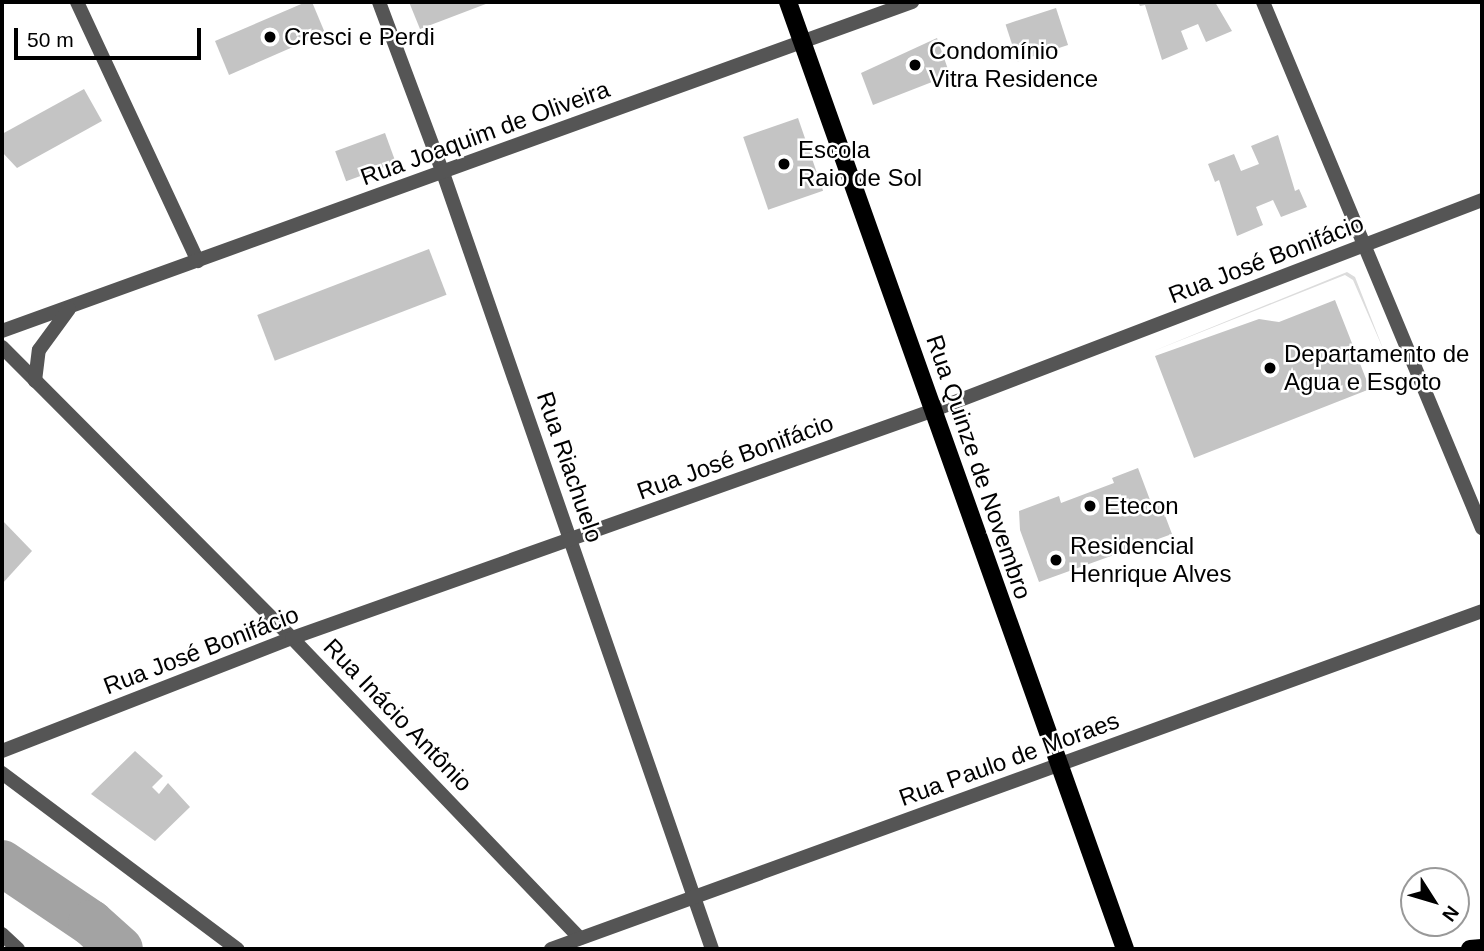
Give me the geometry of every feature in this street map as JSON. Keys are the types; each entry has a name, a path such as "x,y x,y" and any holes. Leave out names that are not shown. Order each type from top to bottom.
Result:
{"main road":[{"name":"Rua Quinze de Novembro","path":"788,2 1125,949"},
{"path":"1470,949 1482,947"}],"street":[{"path":"77,2 198,261"},
{"name":"Rua Riachuelo","path":"379,2 443,173 712,949"},
{"name":"Rua Joaquim de Oliveira","path":"2,331 912,2"},
{"path":"1263,2 1482,528"},
{"name":"Rua José Bonifácio","path":"2,751 292,638 934,410 1482,200"},
{"name":"Rua Joaquim de Oliveira","path":"35,381 39,350 51,327 72,306"},
{"name":"Rua Inácio Antônio","path":"2,347 292,638 580,938"},
{"name":"Rua Paulo de Moraes","path":"551,949 1482,611"},
{"path":"2,773 237,949"},
{"path":"2,934 18,949"}],"shaded area":[{"path":"1347,272 1355,277 1384,351 1353,280 1345,275 1151,352"}],"building":[{"name":"Cresci e Perdi","path":"306,2 312,2 325,33 229,75 215,41"},
{"path":"409,2 491,2 420,29"},
{"path":"1138,2 1215,2 1232,31 1206,42 1198,24 1181,31 1188,49 1162,60 1145,5 1140,6"},
{"path":"1056,8 1068,45 1018,61 1006,24"},
{"name":"Condomínio Vitra Residence","path":"937,38 950,75 873,105 861,73"},
{"path":"84,89 102,121 17,168 2,152 2,134"},
{"name":"Escola Raio de Sol","path":"798,118 823,191 768,210 743,137"},
{"path":"385,133 396,163 346,181 335,151"},
{"path":"1278,135 1295,191 1299,189 1307,207 1281,217 1273,200 1256,207 1263,225 1237,236 1219,180 1215,182 1208,164 1234,154 1241,171 1259,164 1251,146"},
{"path":"429,249 447,295 275,361 257,315"},
{"path":"1335,300 1370,389 1194,458 1155,356 1259,319 1279,322"},
{"path":"1370,350 1375,352 1375,362 1370,364 1365,362 1363,357 1365,352"},
{"path":"1138,468 1153,508 1161,505 1172,534 1039,582 1020,530 1019,511 1059,496 1061,503 1114,483 1112,478"},
{"path":"2,520 32,551 2,584"},
{"path":"135,751 163,776 152,787 159,794 168,783 190,807 155,841 91,794"}],"waterway":[{"path":"2,863 91,923 120,949"}],"place":[{"name":"Cresci e Perdi","path":"270,37"},
{"name":"Condomínio Vitra Residence","path":"915,65"},
{"name":"Escola Raio de Sol","path":"784,164"},
{"name":"Departamento de Agua e Esgoto","path":"1270,368"},
{"name":"Etecon","path":"1090,506"},
{"name":"Residencial Henrique Alves","path":"1056,560"}]}
